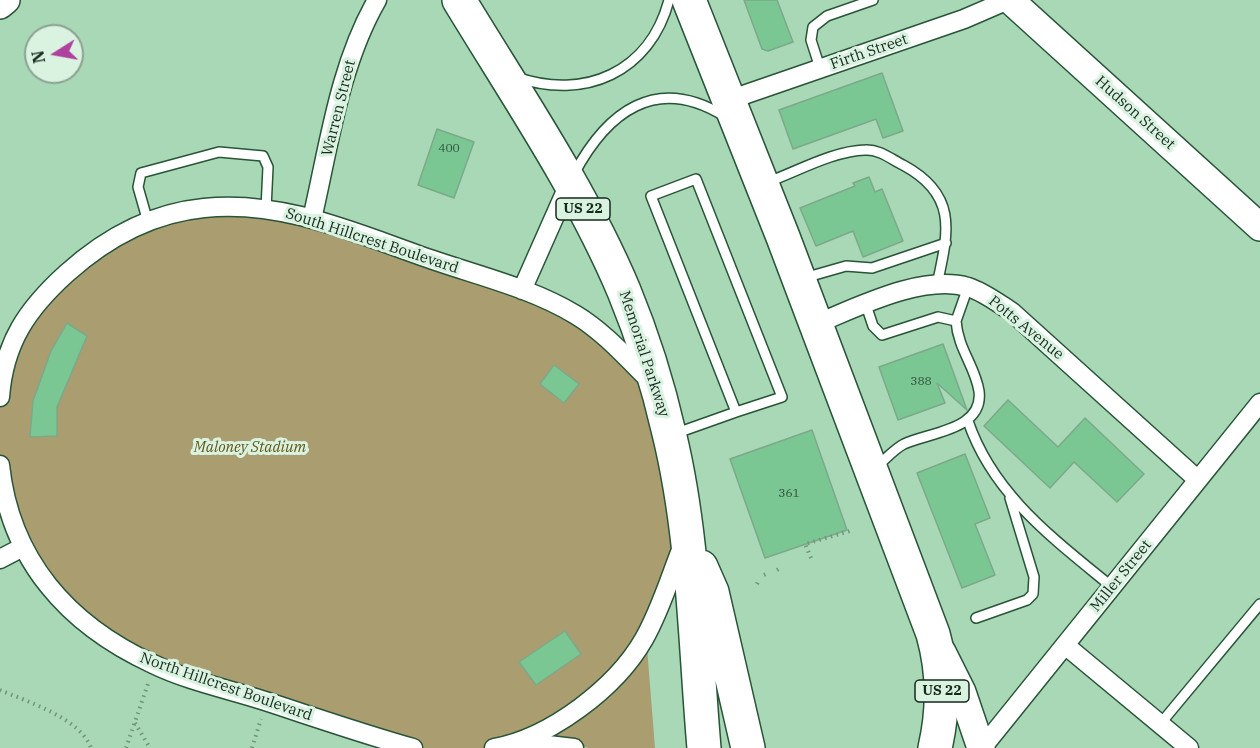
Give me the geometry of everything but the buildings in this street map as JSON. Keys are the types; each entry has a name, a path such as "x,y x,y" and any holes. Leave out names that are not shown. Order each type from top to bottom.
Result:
{"highway":[{"name":"Memorial Parkway","path":"459,0 569,184 624,291 658,389 670,435 687,535 704,748"},
{"name":"US 22","path":"689,0 816,324 933,634 940,663 942,695 935,748"},
{"path":"687,535 712,592 748,748"}],"street":[{"path":"0,5 6,0"},
{"name":"Firth Street","path":"735,114 820,68 964,19 1009,0"},
{"name":"Hudson Street","path":"1009,0 1260,226"},
{"name":"Warren Street","path":"312,219 344,79 352,53 375,1"},
{"path":"522,290 569,184"},
{"name":"South Hillcrest Boulevard","path":"1,368 17,331 59,280 99,247 148,222 203,208 266,209 312,219 522,290 558,306 596,330 658,389"},
{"name":"Potts Avenue","path":"816,324 908,290 937,285 968,287 987,295 1012,312 1198,480"},
{"path":"0,397 1,368"},
{"name":"Miller Street","path":"981,748 1260,403"},
{"name":"North Hillcrest Boulevard","path":"0,465 9,513 23,547 40,576 83,623 155,665 413,748"},
{"path":"522,742 578,708 610,682 629,661 644,638 663,598 687,535"},
{"path":"0,559 23,547"},
{"path":"933,634 962,692 981,748"},
{"path":"1065,645 1189,748"},
{"path":"494,748 522,742 574,748"}],"lane":[{"path":"503,73 523,80 557,85 590,82 617,72 649,46 662,23 669,0"},
{"path":"820,68 811,40 813,27 827,16 873,0"},
{"path":"569,184 588,148 603,129 619,115 644,103 676,99 698,103 724,115 735,114"},
{"path":"762,184 849,152 867,149 884,154 913,170 932,188 944,208 948,225 937,285"},
{"path":"148,222 138,187 141,173 219,152 263,156 268,167 266,209"},
{"path":"670,435 782,397 696,179 651,196 736,412"},
{"path":"799,280 846,266 872,268 946,243"},
{"path":"872,471 903,445 968,421 980,402 978,388 957,339 956,321 968,287"},
{"path":"866,305 873,326 882,335 938,317 956,321"},
{"path":"968,421 987,465 1010,496 1112,587"},
{"path":"976,618 1027,600 1033,594 1034,577 1010,496"},
{"path":"1161,723 1260,603"}],"path":[{"path":"811,558 806,544 850,531"},
{"path":"126,748 155,665"},
{"path":"0,690 59,715 88,739 91,748"},
{"path":"252,748 267,702"},
{"path":"134,722 150,748"}],"green space":[{"name":"Maloney Stadium","path":"262,208 558,306 658,389 687,532 646,635 655,748 588,748 535,734 494,748 413,748 155,665 40,576 0,465 0,397 2,369 41,300 143,224"}]}
